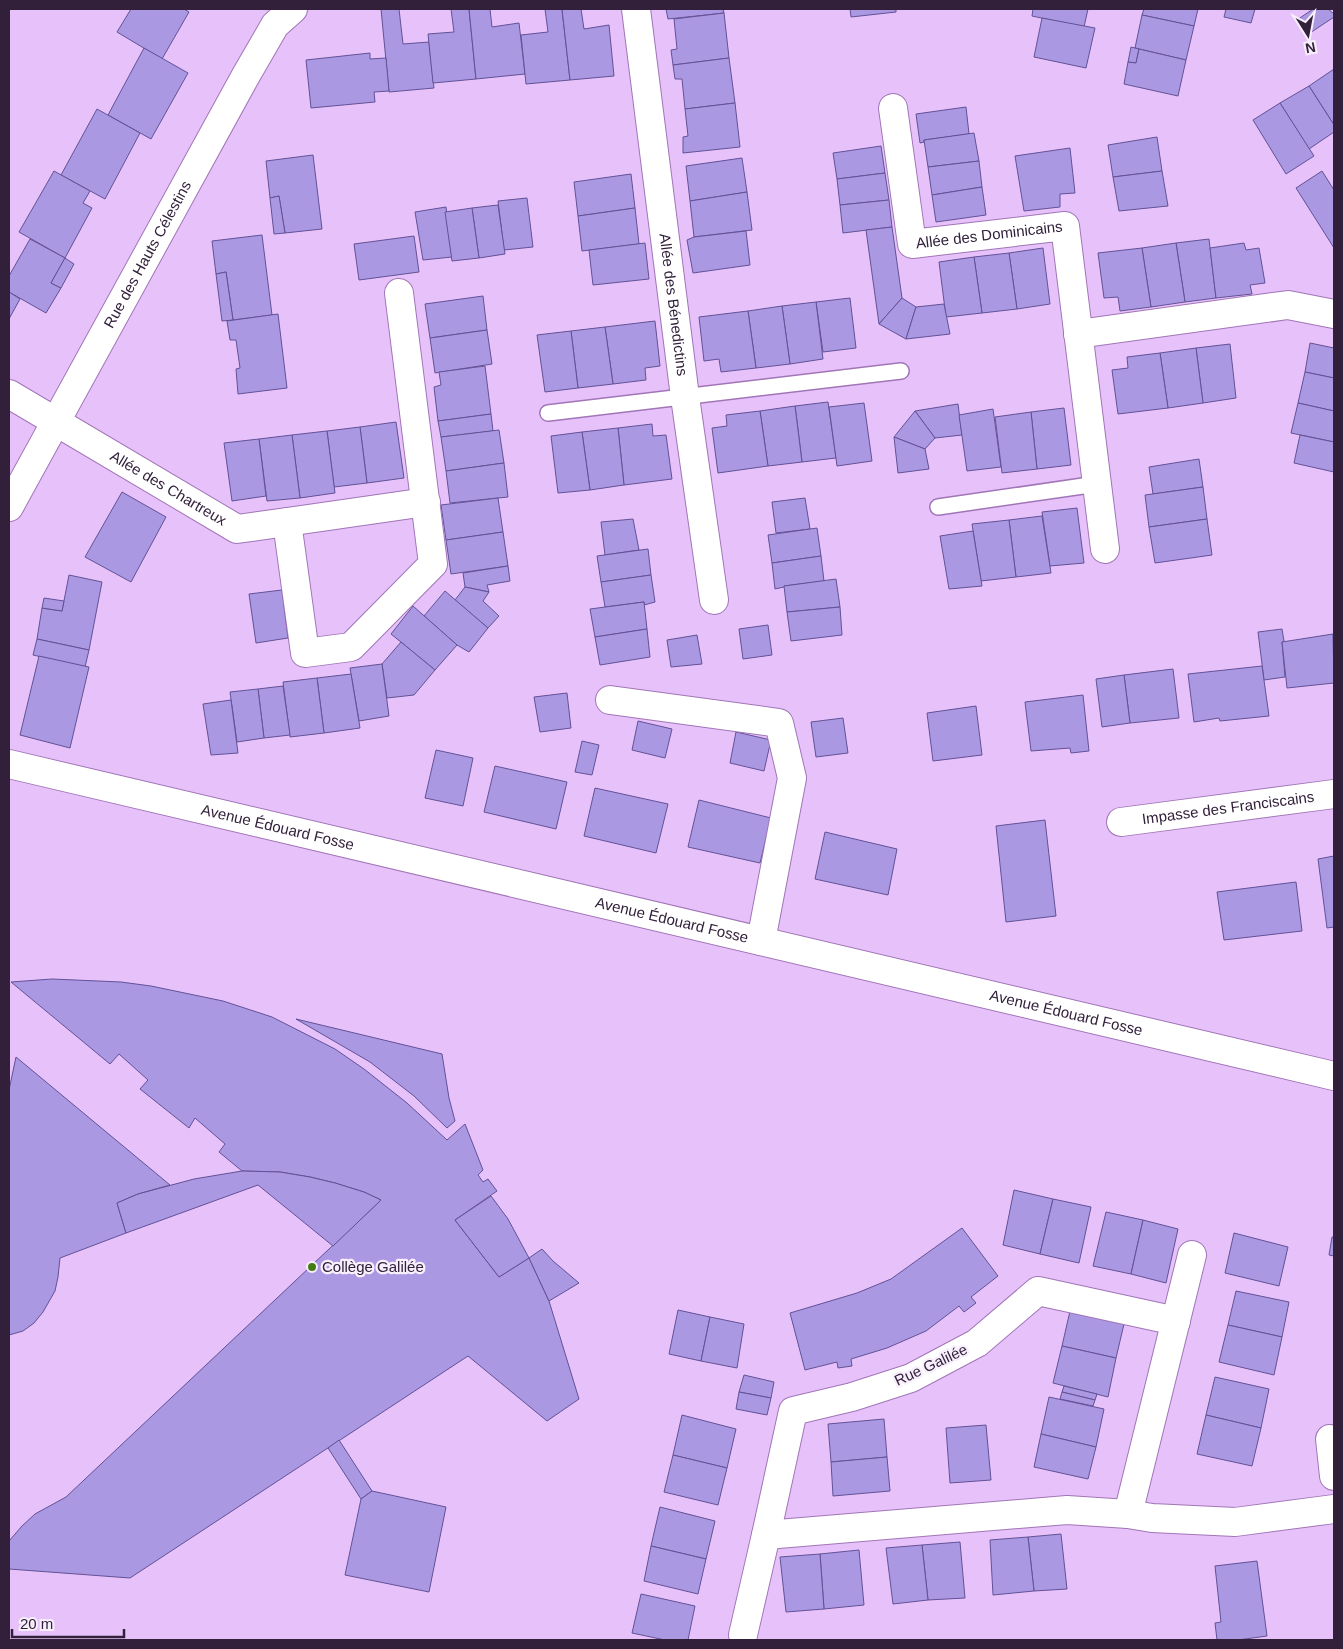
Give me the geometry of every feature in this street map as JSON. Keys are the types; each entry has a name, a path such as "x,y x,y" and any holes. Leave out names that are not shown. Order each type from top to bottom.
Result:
{"street":[{"name":"Rue des Hauts Célestins","path":"9,507 275,25 293,9"},
{"name":"Allée des Bénedictins","path":"636,9 685,397 714,600"},
{"name":"Allée des Dominicains","path":"893,108 912,244 1065,226 1105,549"},
{"path":"287,522 305,653 351,647 433,564 399,293"},
{"path":"1078,334 1288,306 1334,314"},
{"name":"Allée des Chartreux","path":"9,394 237,529 426,502"},
{"path":"610,700 779,723 792,778 761,941"},
{"name":"Avenue Édouard Fosse","path":"9,764 1334,1076"},
{"name":"Impasse des Franciscains","path":"1121,822 1334,794"},
{"path":"1128,1514 1192,1255"},
{"name":"Rue Galilée","path":"744,1635 793,1411 852,1397 911,1378 976,1344 1038,1291 1176,1321"},
{"path":"1330,1439 1334,1476"},
{"path":"766,1535 1067,1510 1128,1514 1152,1518 1235,1522 1334,1508"}],"lane":[{"path":"548,413 901,371"},
{"path":"938,507 1097,484"}],"building":[{"path":"131,9 184,9 189,12 162,59 117,32"},
{"path":"381,9 399,9 403,44 429,42 434,88 389,92"},
{"path":"451,9 469,9 476,79 433,83 428,34 454,32"},
{"path":"469,9 490,9 492,27 519,23 525,74 476,79"},
{"path":"545,9 562,9 570,80 526,84 521,35 548,32"},
{"path":"562,9 581,9 584,29 609,25 614,76 570,80"},
{"path":"666,9 723,9 724,13 668,19"},
{"path":"850,9 896,9 896,12 851,17"},
{"path":"1033,9 1088,9 1084,27 1032,16"},
{"path":"1144,9 1198,9 1194,26 1142,15"},
{"path":"1226,9 1255,9 1251,23 1224,17"},
{"path":"1313,9 1328,9 1334,14 1334,17 1307,35 1297,20"},
{"path":"724,13 729,58 673,65 671,50 677,49 674,19"},
{"path":"1142,15 1194,26 1186,60 1135,48"},
{"path":"1042,18 1095,28 1086,68 1034,57"},
{"path":"1131,47 1139,49 1136,63 1128,62"},
{"path":"144,48 188,73 151,139 108,115"},
{"path":"1139,49 1186,60 1178,96 1124,84 1128,62 1136,63"},
{"path":"370,53 370,59 386,58 389,91 374,92 375,102 311,108 306,60"},
{"path":"729,58 735,103 685,109 682,79 675,79 673,65"},
{"path":"1334,69 1334,125 1309,86"},
{"path":"1309,86 1334,125 1334,132 1309,149 1280,103"},
{"path":"735,103 740,147 683,153 683,137 688,136 685,109"},
{"path":"1280,103 1314,156 1286,174 1253,120"},
{"path":"966,107 969,134 924,140 924,142 920,143 916,114"},
{"path":"97,109 140,133 105,199 61,175"},
{"path":"974,133 979,161 928,167 924,140"},
{"path":"1157,137 1162,171 1113,177 1108,145"},
{"path":"881,146 885,173 837,179 833,153"},
{"path":"1070,148 1075,193 1060,194 1060,207 1024,211 1015,156"},
{"path":"313,155 322,229 285,233 279,196 270,198 266,161"},
{"path":"742,158 747,192 690,201 686,166"},
{"path":"979,161 982,187 932,195 928,167"},
{"path":"54,171 90,191 83,203 92,208 65,258 19,232"},
{"path":"1162,171 1168,206 1119,211 1113,177"},
{"path":"1322,171 1334,190 1334,248 1296,188"},
{"path":"885,173 889,200 840,205 837,179"},
{"path":"631,174 635,208 578,216 574,182"},
{"path":"982,187 986,215 936,222 932,195"},
{"path":"747,192 752,230 694,237 690,201"},
{"path":"279,196 285,233 274,234 270,198"},
{"path":"527,198 533,247 504,250 498,201"},
{"path":"889,200 892,227 843,233 840,205"},
{"path":"498,205 505,254 479,258 472,208"},
{"path":"446,207 452,257 423,260 415,212"},
{"path":"472,208 479,258 452,261 445,212"},
{"path":"635,208 639,244 582,251 578,216"},
{"path":"892,227 902,298 879,324 866,230"},
{"path":"746,231 750,265 693,273 687,240 694,237"},
{"path":"262,235 272,315 233,320 226,272 216,274 212,241"},
{"path":"414,236 419,272 359,280 354,244"},
{"path":"30,239 65,258 51,283 61,288 46,313 9,292 9,276"},
{"path":"1209,239 1216,298 1185,302 1176,243"},
{"path":"645,243 649,279 593,285 589,250"},
{"path":"1176,243 1185,302 1151,307 1142,248"},
{"path":"1244,243 1246,250 1259,248 1265,283 1250,285 1252,294 1216,298 1210,248"},
{"path":"1043,248 1050,304 1017,309 1009,253"},
{"path":"1142,248 1151,307 1120,311 1118,297 1104,298 1098,253"},
{"path":"1009,253 1017,309 982,313 974,257"},
{"path":"974,257 982,313 946,317 939,262"},
{"path":"65,258 74,264 61,288 51,283"},
{"path":"226,272 233,320 222,321 216,274"},
{"path":"9,292 20,299 9,319"},
{"path":"483,296 487,330 430,338 425,304"},
{"path":"850,298 856,348 823,352 816,302"},
{"path":"902,298 916,307 906,339 879,324"},
{"path":"816,302 823,359 790,364 782,306"},
{"path":"944,304 950,334 906,339 916,307"},
{"path":"782,306 790,364 756,368 748,311"},
{"path":"748,311 756,368 721,372 719,359 704,361 699,317"},
{"path":"278,314 287,388 238,394 236,369 240,368 236,340 230,340 227,321"},
{"path":"655,321 660,366 645,368 646,380 613,384 605,327"},
{"path":"605,327 613,384 578,388 571,331"},
{"path":"487,330 492,364 435,373 430,338"},
{"path":"571,331 578,388 545,392 537,335"},
{"path":"1310,343 1334,348 1334,378 1305,372"},
{"path":"1230,344 1236,398 1203,403 1196,348"},
{"path":"1196,348 1203,403 1168,408 1160,353"},
{"path":"1160,353 1168,408 1118,414 1112,370 1128,368 1127,357"},
{"path":"485,366 491,414 438,421 434,387 441,385 439,372"},
{"path":"1305,372 1334,378 1334,411 1298,403"},
{"path":"828,402 836,458 802,462 795,406"},
{"path":"864,403 872,461 837,466 829,407"},
{"path":"1298,403 1334,411 1334,442 1291,433"},
{"path":"958,404 962,435 935,438 915,411"},
{"path":"795,406 802,462 768,466 760,411"},
{"path":"1064,408 1071,465 1037,469 1031,412"},
{"path":"993,409 1001,467 967,471 959,415"},
{"path":"760,411 768,466 718,473 712,428 727,426 726,415"},
{"path":"915,411 935,438 925,449 894,437"},
{"path":"1031,412 1037,469 1002,473 995,417"},
{"path":"491,414 493,431 441,437 438,421"},
{"path":"396,422 404,478 367,483 360,427"},
{"path":"652,424 653,436 666,435 672,479 624,485 618,428"},
{"path":"360,427 367,483 334,487 327,431"},
{"path":"618,428 624,485 590,490 582,432"},
{"path":"499,430 504,463 446,471 441,437"},
{"path":"327,431 335,493 300,498 292,435"},
{"path":"582,432 590,490 558,493 551,436"},
{"path":"292,435 300,498 267,501 259,439"},
{"path":"1300,435 1334,442 1334,472 1294,463"},
{"path":"894,437 925,449 929,469 898,473"},
{"path":"259,439 266,496 232,501 224,443"},
{"path":"1199,459 1203,487 1153,494 1149,467"},
{"path":"504,463 508,497 450,503 446,471"},
{"path":"1203,487 1207,519 1149,527 1145,495"},
{"path":"122,492 166,517 131,582 85,557"},
{"path":"498,498 503,532 446,540 441,505"},
{"path":"805,498 810,529 776,533 772,502"},
{"path":"1077,508 1084,563 1050,566 1042,512"},
{"path":"1042,516 1051,573 1016,577 1009,520"},
{"path":"633,519 639,550 605,555 601,522"},
{"path":"1207,519 1212,555 1155,563 1149,527"},
{"path":"1009,520 1016,577 981,581 972,524"},
{"path":"817,528 821,556 772,563 768,535"},
{"path":"973,531 982,586 949,589 940,536"},
{"path":"503,532 508,566 451,574 446,540"},
{"path":"648,549 651,575 601,582 597,556"},
{"path":"821,556 824,581 784,586 775,589 772,563"},
{"path":"508,566 510,581 487,585 489,592 465,587 463,573"},
{"path":"69,575 102,582 89,650 37,639 42,608 62,611"},
{"path":"651,575 655,602 644,605 644,602 605,607 601,582"},
{"path":"836,579 840,607 787,612 784,586"},
{"path":"465,587 489,592 483,601 499,616 488,628 455,600"},
{"path":"282,590 288,638 256,643 249,594"},
{"path":"445,591 488,628 469,652 457,645 424,616"},
{"path":"44,598 64,601 62,611 42,608"},
{"path":"644,602 647,629 595,637 590,609"},
{"path":"413,606 457,645 435,670 391,634"},
{"path":"840,607 842,635 791,641 787,612"},
{"path":"768,625 772,655 743,659 739,629"},
{"path":"647,629 650,657 600,665 595,637"},
{"path":"1282,629 1285,677 1264,680 1258,632"},
{"path":"1333,634 1334,683 1287,688 1282,642"},
{"path":"697,635 702,664 671,667 667,640"},
{"path":"37,639 89,650 85,667 33,655"},
{"path":"401,642 435,670 414,695 387,698 382,664"},
{"path":"39,656 89,667 70,748 20,735"},
{"path":"382,664 389,716 359,721 350,668"},
{"path":"1262,666 1269,716 1220,721 1219,718 1194,722 1188,674"},
{"path":"1173,669 1179,718 1130,723 1124,675"},
{"path":"351,674 360,728 324,733 317,678"},
{"path":"1124,675 1130,723 1102,727 1096,679"},
{"path":"317,678 324,733 290,737 283,682"},
{"path":"283,686 290,735 264,738 258,689"},
{"path":"258,689 264,738 237,742 230,692"},
{"path":"567,693 571,728 540,732 534,697"},
{"path":"1083,695 1089,751 1071,753 1070,748 1031,751 1025,702"},
{"path":"231,700 238,753 211,755 203,704"},
{"path":"976,706 982,755 933,761 927,713"},
{"path":"843,718 848,753 816,757 811,722"},
{"path":"638,721 672,729 665,758 632,750"},
{"path":"736,732 771,740 764,771 730,763"},
{"path":"582,741 599,745 592,775 575,772"},
{"path":"436,750 473,758 463,806 425,798"},
{"path":"495,766 567,782 556,829 484,812"},
{"path":"595,788 668,804 656,853 584,836"},
{"path":"699,800 771,818 760,863 688,847"},
{"path":"1045,820 1056,916 1006,922 996,826"},
{"path":"825,832 897,849 888,895 815,879"},
{"path":"1334,856 1334,927 1327,928 1318,859"},
{"path":"1296,882 1302,931 1224,940 1217,892"},
{"path":"52,979 121,982 151,986 223,1001 272,1017 335,1049 364,1069 407,1103 447,1140 465,1124 483,1170 478,1175 483,1182 488,1179 497,1191 455,1220 499,1277 529,1258 549,1301 579,1399 547,1421 468,1356 130,1578 9,1569 9,1541 22,1526 35,1514 66,1497 381,1200 364,1192 310,1177 280,1172 242,1171 219,1152 225,1144 195,1118 189,1128 140,1089 148,1080 119,1054 110,1064 11,982"},
{"path":"296,1019 442,1054 449,1098 455,1121 447,1128 414,1096 370,1062"},
{"path":"16,1057 170,1185 138,1194 117,1203 126,1233 60,1258 55,1291 43,1312 34,1323 23,1331 9,1335 9,1090"},
{"path":"242,1171 280,1172 310,1177 364,1192 381,1200 333,1246 258,1185 126,1233 117,1203 138,1194 194,1179"},
{"path":"1014,1190 1053,1199 1040,1254 1003,1245"},
{"path":"491,1196 508,1219 529,1258 499,1277 455,1220"},
{"path":"1053,1199 1091,1207 1079,1263 1040,1254"},
{"path":"1106,1212 1143,1220 1131,1274 1093,1266"},
{"path":"1143,1220 1178,1229 1166,1283 1131,1274"},
{"path":"962,1228 998,1276 971,1297 976,1303 964,1312 959,1306 926,1331 887,1348 851,1359 852,1366 838,1368 837,1362 805,1370 790,1313 857,1293 891,1279"},
{"path":"1234,1233 1288,1247 1279,1286 1225,1273"},
{"path":"1332,1237 1334,1237 1334,1256 1329,1255"},
{"path":"542,1249 579,1283 549,1301 529,1258"},
{"path":"1236,1291 1289,1302 1282,1337 1228,1325"},
{"path":"678,1310 710,1317 701,1361 669,1354"},
{"path":"1070,1311 1124,1324 1116,1358 1062,1346"},
{"path":"710,1317 744,1324 737,1368 701,1361"},
{"path":"1228,1325 1282,1337 1274,1375 1219,1362"},
{"path":"1062,1346 1116,1358 1108,1397 1053,1383"},
{"path":"744,1375 774,1382 771,1398 739,1392"},
{"path":"1215,1377 1269,1389 1261,1428 1206,1415"},
{"path":"1064,1386 1097,1394 1095,1400 1062,1392"},
{"path":"739,1392 771,1398 767,1415 736,1409"},
{"path":"1062,1392 1095,1400 1093,1406 1060,1399"},
{"path":"1049,1397 1104,1409 1096,1447 1041,1434"},
{"path":"682,1415 736,1429 727,1468 673,1455"},
{"path":"1206,1415 1261,1428 1252,1466 1197,1454"},
{"path":"884,1419 887,1457 831,1462 828,1424"},
{"path":"986,1425 991,1480 950,1483 946,1428"},
{"path":"1041,1434 1096,1447 1088,1479 1034,1467"},
{"path":"339,1440 372,1491 361,1499 328,1448"},
{"path":"673,1455 727,1468 718,1505 664,1492"},
{"path":"887,1457 890,1491 833,1496 831,1462"},
{"path":"372,1491 446,1507 429,1592 345,1575 361,1499"},
{"path":"660,1507 715,1521 706,1559 651,1546"},
{"path":"1061,1534 1067,1589 1034,1591 1028,1537"},
{"path":"1028,1537 1034,1591 993,1595 990,1540"},
{"path":"960,1542 965,1598 928,1600 922,1545"},
{"path":"922,1545 928,1600 893,1604 886,1548"},
{"path":"651,1546 706,1559 698,1594 644,1581"},
{"path":"859,1550 864,1605 824,1609 820,1554"},
{"path":"820,1554 824,1609 786,1612 780,1557"},
{"path":"1257,1561 1267,1636 1238,1640 1217,1640 1215,1623 1221,1622 1215,1566"},
{"path":"641,1594 695,1606 688,1640 665,1640 632,1633"}],"place":[{"name":"Collège Galilée","path":"312,1267"}]}
